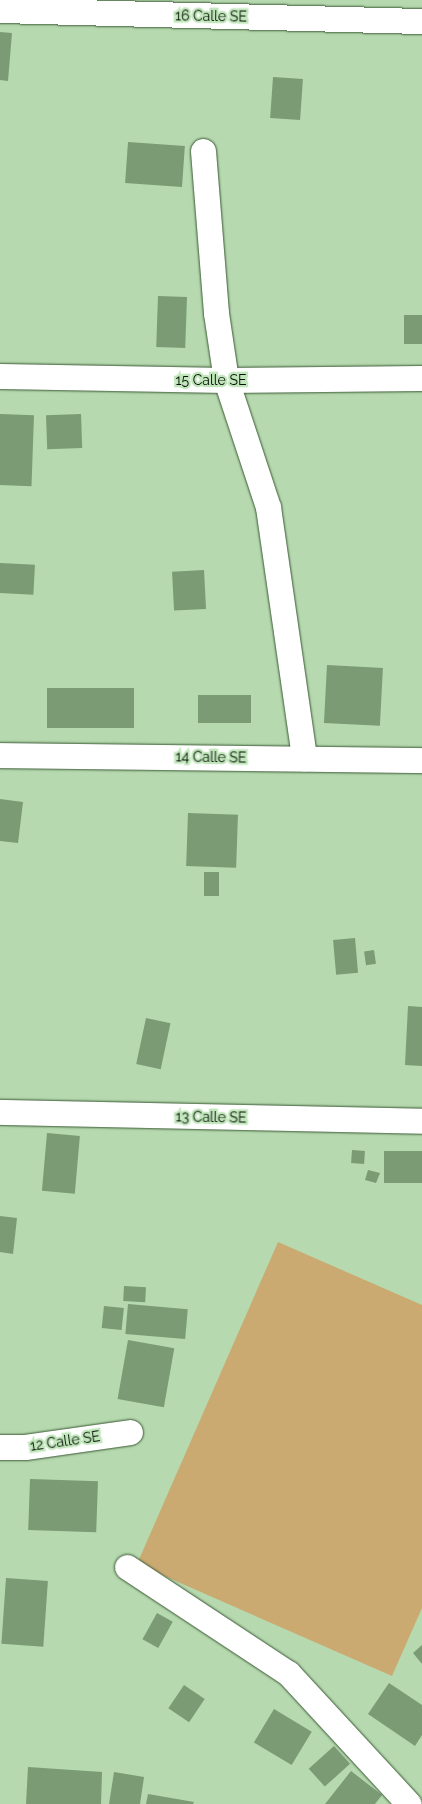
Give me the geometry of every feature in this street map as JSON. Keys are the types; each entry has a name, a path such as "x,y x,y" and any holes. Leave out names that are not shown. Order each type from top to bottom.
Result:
{"street":[{"name":"16 Calle SE","path":"0,10 422,21"},
{"path":"204,152 216,313 226,380 268,507 304,758"},
{"name":"15 Calle SE","path":"0,376 226,380 422,378"},
{"name":"14 Calle SE","path":"0,755 422,760"},
{"name":"13 Calle SE","path":"0,1112 422,1121"},
{"name":"12 Calle SE","path":"0,1447 24,1447 130,1432"},
{"path":"128,1567 288,1673 411,1804 422,1796"}],"shaded area":[{"path":"278,1242 422,1305 422,1608 392,1676 137,1564"}],"building":[{"path":"0,32 12,33 8,81 0,80"},
{"path":"273,77 303,79 300,120 270,118"},
{"path":"128,142 185,146 182,187 125,183"},
{"path":"158,296 187,297 185,348 156,347"},
{"path":"404,315 422,315 422,344 404,344"},
{"path":"0,414 34,415 32,486 0,485"},
{"path":"81,414 82,448 47,449 46,415"},
{"path":"0,563 35,565 33,595 0,593"},
{"path":"204,570 206,609 174,611 172,572"},
{"path":"327,665 383,668 380,726 324,723"},
{"path":"47,688 134,688 134,728 47,728"},
{"path":"198,695 251,695 251,723 198,723"},
{"path":"0,799 23,802 18,843 0,841"},
{"path":"188,813 238,815 236,868 186,866"},
{"path":"204,872 219,872 219,896 204,896"},
{"path":"355,938 358,973 336,975 333,940"},
{"path":"374,950 376,964 366,965 364,951"},
{"path":"408,1006 422,1007 422,1066 405,1065"},
{"path":"146,1018 170,1023 161,1069 136,1064"},
{"path":"47,1133 80,1136 75,1194 42,1191"},
{"path":"352,1150 365,1151 364,1164 351,1163"},
{"path":"384,1151 422,1151 422,1183 384,1183"},
{"path":"368,1170 380,1173 376,1183 365,1180"},
{"path":"0,1216 17,1218 13,1254 0,1252"},
{"path":"124,1286 146,1287 145,1302 123,1301"},
{"path":"128,1304 188,1309 185,1339 125,1334"},
{"path":"104,1306 124,1308 122,1330 102,1328"},
{"path":"128,1340 174,1348 164,1407 118,1399"},
{"path":"30,1479 98,1481 96,1532 28,1530"},
{"path":"6,1578 48,1581 43,1647 1,1644"},
{"path":"157,1613 173,1622 158,1648 142,1639"},
{"path":"422,1645 422,1664 413,1653"},
{"path":"389,1683 422,1705 422,1735 415,1746 368,1714"},
{"path":"184,1685 205,1699 189,1722 168,1708"},
{"path":"274,1709 312,1732 292,1765 254,1742"},
{"path":"334,1746 350,1764 325,1787 309,1769"},
{"path":"28,1767 102,1772 101,1804 26,1804"},
{"path":"351,1771 382,1795 375,1804 325,1804"},
{"path":"114,1772 144,1777 140,1804 109,1804"},
{"path":"148,1794 194,1802 193,1804 146,1804"}]}
